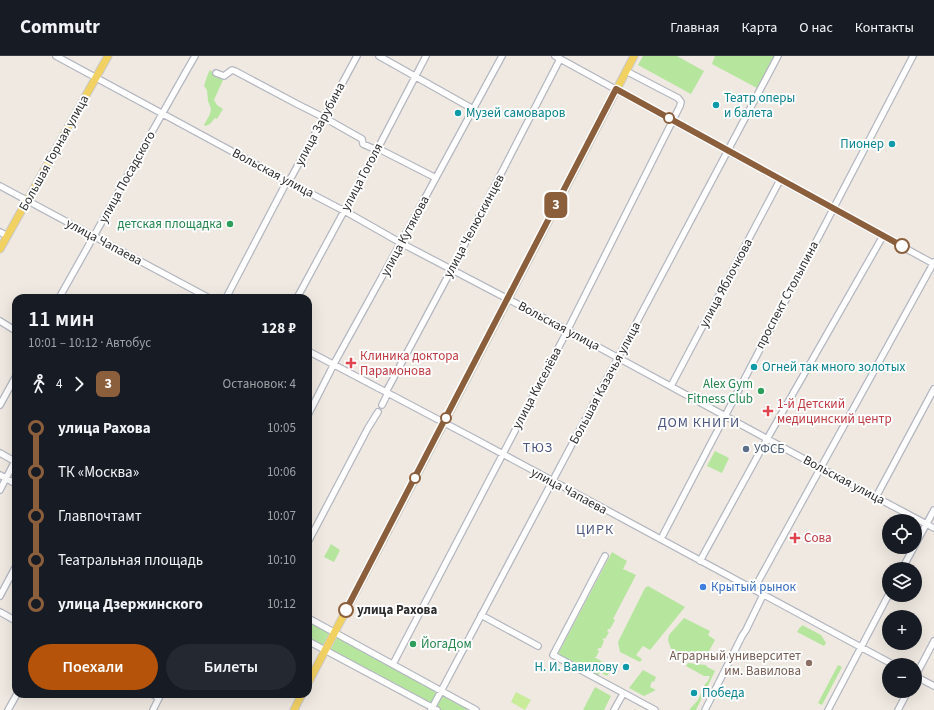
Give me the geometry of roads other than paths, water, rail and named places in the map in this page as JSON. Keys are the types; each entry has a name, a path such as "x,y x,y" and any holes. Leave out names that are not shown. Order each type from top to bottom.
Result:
{"main road":[{"name":"Большая Горная улица","path":"0,249 108,56"},
{"path":"312,675 634,56"},
{"path":"294,710 300,698"}],"street":[{"name":"Вольская улица","path":"56,56 401,243 508,298 934,528"},
{"name":"улица Посадского","path":"61,294 195,56"},
{"name":"улица Зарубина","path":"228,294 357,56"},
{"path":"378,56 473,109"},
{"name":"улица Гоголя","path":"299,294 378,149 426,56"},
{"name":"улица Кутякова","path":"312,407 502,56"},
{"name":"Большая Казачья улица","path":"433,709 481,615 778,56"},
{"name":"проспект Столыпина","path":"663,535 913,56"},
{"path":"558,57 780,180 934,263 754,589"},
{"name":"улица Челюскинцев","path":"382,405 558,57"},
{"path":"216,73 224,76 232,70 362,139 363,144 378,149 436,178"},
{"name":"улица Киселёва","path":"393,664 567,330 680,106 681,102 678,98 626,71"},
{"name":"улица Яблочкова","path":"671,386 780,180"},
{"name":"улица Чапаева","path":"0,186 202,294"},
{"path":"0,232 7,236"},
{"path":"700,561 767,439 883,236"},
{"path":"0,321 12,328"},
{"name":"улица Чапаева","path":"312,353 882,658"},
{"path":"0,405 12,383"},
{"path":"876,497 934,389"},
{"path":"312,534 368,428 378,412"},
{"path":"0,453 12,460"},
{"path":"0,490 12,468"},
{"path":"0,475 12,482"},
{"path":"922,531 934,510"},
{"path":"605,556 553,655 655,710"},
{"path":"0,596 12,574"},
{"path":"704,710 763,594"},
{"path":"828,710 885,602"},
{"path":"0,612 12,619"},
{"path":"481,615 538,646"},
{"path":"312,620 476,710"},
{"path":"708,710 745,638 746,630"},
{"path":"922,664 934,641"},
{"path":"312,644 433,709"},
{"path":"922,680 934,686"},
{"path":"614,710 623,694"},
{"path":"8,710 15,698"},
{"path":"153,710 159,698"},
{"path":"898,710 904,698"}],"place":[{"name":"Театр оперы и балета","path":"716,105"},
{"name":"Музей самоваров","path":"458,113"},
{"name":"Пионер","path":"892,144"},
{"name":"детская площадка","path":"230,224"},
{"name":"Клиника доктора Парамонова","path":"351,363"},
{"name":"Огней так много золотых","path":"754,367"},
{"name":"Alex Gym Fitness Club","path":"761,391"},
{"name":"1-й Детский медицинский центр","path":"768,411"},
{"name":"УФСБ","path":"746,449"},
{"name":"Сова","path":"795,538"},
{"name":"Крытый рынок","path":"703,587"},
{"name":"улица Рахова","path":"346,610"},
{"name":"ЙогаДом","path":"413,644"},
{"name":"Аграрный университет им. Вавилова","path":"809,663"},
{"name":"Н. И. Вавилову","path":"626,667"},
{"name":"Победа","path":"694,693"}],"district":[{"name":"ДОМ КНИГИ","path":"699,423"},
{"name":"ТЮЗ","path":"538,448"},
{"name":"ЦИРК","path":"595,530"}]}
